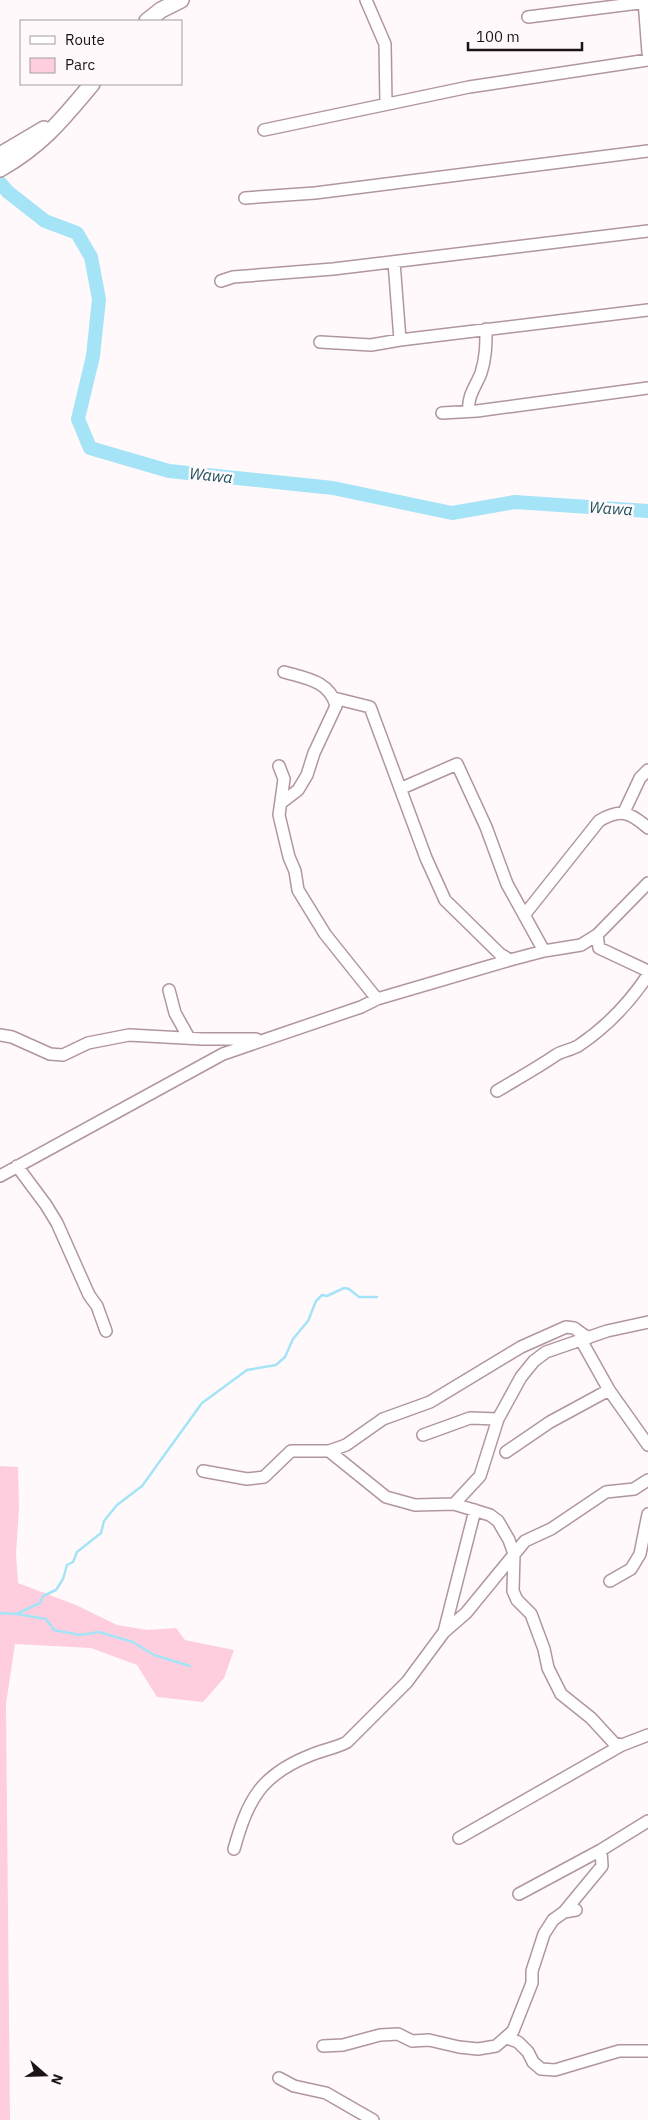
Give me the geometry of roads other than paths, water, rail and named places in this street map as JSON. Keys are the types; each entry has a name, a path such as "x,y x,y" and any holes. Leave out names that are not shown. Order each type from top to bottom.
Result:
{"main road":[{"path":"148,20 161,10 181,0"},
{"path":"0,169 33,148 65,117 91,85"},
{"path":"0,155 65,117"}],"street":[{"path":"366,0 385,44 386,104"},
{"path":"528,17 646,2 648,53"},
{"path":"264,130 469,87 648,60"},
{"path":"245,198 315,193 648,151"},
{"path":"221,281 233,277 394,262 648,232"},
{"path":"394,262 400,340"},
{"path":"320,342 371,345 648,310"},
{"path":"469,410 470,397 481,373 486,349 486,329"},
{"path":"442,413 469,410 477,412 648,388"},
{"path":"281,803 298,790 307,775 314,753 336,706 334,698 327,688 317,682 284,672"},
{"path":"334,698 370,707 402,788 426,858 445,900 500,954 510,960"},
{"path":"402,788 457,764 486,827 507,884 544,951"},
{"path":"278,766 284,779 279,815 289,857 295,871 298,890 325,934 376,999"},
{"path":"624,812 640,778 648,770"},
{"path":"525,914 599,821 612,813 624,812 648,828"},
{"path":"581,945 597,935 648,883"},
{"path":"597,935 600,948"},
{"path":"0,1176 223,1054 361,1006 376,999 544,951 581,945 600,948 648,970"},
{"path":"497,1091 532,1069 548,1062 557,1054 576,1047 583,1042 633,998 648,975"},
{"path":"169,990 176,1013 189,1038"},
{"path":"0,1035 12,1037 50,1054 63,1055 88,1043 129,1035 262,1040"},
{"path":"18,1166 57,1223 89,1295 97,1306 106,1331"},
{"path":"454,1504 480,1476 498,1419 521,1377 534,1361 546,1352 584,1339 615,1329 648,1322"},
{"path":"203,1472 246,1479 264,1476 291,1451 329,1451 346,1446 384,1419 430,1402 521,1346 566,1327 574,1328 584,1339 609,1390 648,1445"},
{"path":"506,1452 550,1422 609,1390"},
{"path":"423,1435 470,1418 498,1419"},
{"path":"329,1451 386,1497 415,1505 454,1504 490,1515 498,1521 509,1540 514,1554 513,1591 517,1600 531,1614 544,1649 548,1668 561,1694 592,1718 614,1743 622,1745"},
{"path":"234,1849 243,1818 251,1800 263,1785 285,1768 312,1755 337,1748 348,1742 407,1682 444,1632 466,1613 526,1541 551,1530 606,1492 634,1489 648,1480"},
{"path":"444,1632 475,1510"},
{"path":"610,1581 630,1568 640,1554 648,1514"},
{"path":"459,1838 622,1745 648,1735"},
{"path":"519,1894 601,1850 648,1820"},
{"path":"323,2046 344,2046 380,2035 398,2034 412,2041 428,2040 458,2047 478,2049 496,2046 513,2031 532,1983 532,1972 544,1934 602,1866 601,1850"},
{"path":"564,1912 576,1910"},
{"path":"507,2038 518,2042 528,2052 533,2062 541,2069 555,2070 618,2051 648,2051"},
{"path":"279,2078 294,2086 326,2093 374,2120"}],"waterway":[{"name":"Wawa","path":"0,183 8,192 45,221 77,233 91,257 99,299 93,356 78,419 90,448 169,471 333,488 452,513 515,502 648,511"},
{"path":"0,1613 16,1614 40,1603 43,1596 56,1590 63,1579 67,1565 73,1562 77,1552 101,1533 104,1521 117,1505 142,1486 202,1403 247,1370 276,1365 285,1357 293,1339 308,1321 316,1301 322,1295 327,1296 344,1288 349,1289 359,1297 377,1297"},
{"path":"17,1614 46,1619 54,1630 80,1635 99,1632 133,1642 154,1655 190,1666"}]}
